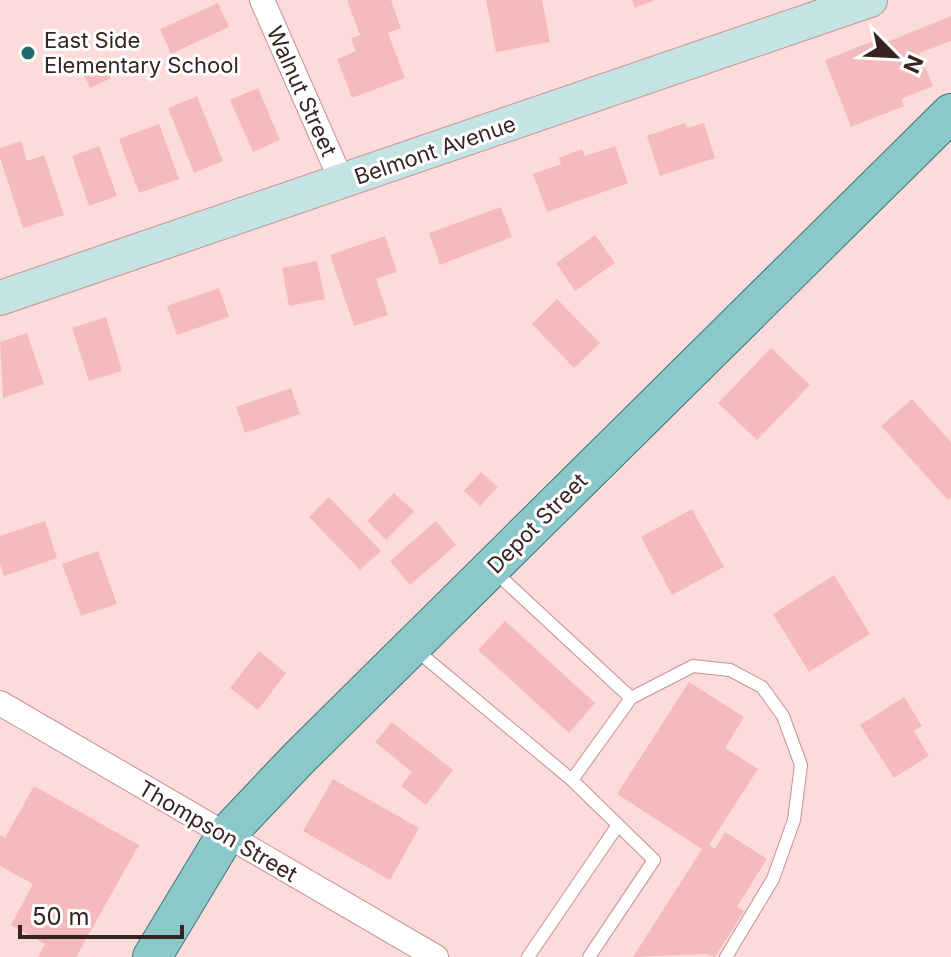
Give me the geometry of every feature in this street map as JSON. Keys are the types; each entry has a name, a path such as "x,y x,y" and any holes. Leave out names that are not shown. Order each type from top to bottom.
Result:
{"main road":[{"name":"Belmont Avenue","path":"0,298 870,0"},
{"name":"Depot Street","path":"152,957 225,836 412,646 951,113"}],"street":[{"name":"Walnut Street","path":"262,0 342,182"},
{"name":"Thompson Street","path":"0,703 436,957"}],"lane":[{"path":"491,568 631,698"},
{"path":"412,646 572,780 654,860 589,957"},
{"path":"572,780 631,698 693,666 730,670 762,687 783,716 801,765 794,820 773,879 726,957"},
{"path":"528,957 618,825"}],"building":[{"path":"347,0 391,0 401,28 388,33 405,78 352,98 337,59 356,51 351,38 360,35"},
{"path":"486,0 542,0 550,42 496,52"},
{"path":"632,0 655,0 635,8"},
{"path":"218,3 229,27 171,54 160,29"},
{"path":"951,16 951,41 919,53 933,86 901,99 904,106 851,127 825,60 873,41 875,47"},
{"path":"103,59 111,78 90,88 81,69"},
{"path":"258,88 280,140 253,152 230,100"},
{"path":"197,96 223,161 194,173 168,108"},
{"path":"685,123 687,128 704,123 715,158 660,176 647,136"},
{"path":"159,124 179,179 139,193 119,139"},
{"path":"21,141 27,161 44,155 64,215 23,228 0,158 0,148"},
{"path":"99,146 117,196 89,206 72,156"},
{"path":"615,146 628,183 547,212 533,174 561,164 559,158 582,149 585,156"},
{"path":"501,207 512,237 440,265 429,233"},
{"path":"595,235 615,263 575,291 556,263"},
{"path":"385,236 397,272 376,279 388,315 354,326 330,255"},
{"path":"317,261 325,299 289,306 282,268"},
{"path":"219,288 229,317 177,335 167,306"},
{"path":"557,299 600,343 574,368 532,324"},
{"path":"106,317 122,371 89,381 72,328"},
{"path":"27,333 44,384 3,398 0,342"},
{"path":"771,348 810,385 757,440 718,403"},
{"path":"291,388 300,414 245,433 236,407"},
{"path":"912,399 951,442 951,498 948,500 881,426"},
{"path":"481,472 498,487 480,506 464,491"},
{"path":"394,493 414,511 386,540 367,521"},
{"path":"329,497 381,551 360,570 309,517"},
{"path":"692,509 724,567 672,595 641,537"},
{"path":"45,521 57,558 4,576 0,564 0,536"},
{"path":"436,521 456,545 410,585 390,561"},
{"path":"98,551 117,604 81,616 62,564"},
{"path":"834,575 870,634 809,672 773,614"},
{"path":"505,621 595,703 569,733 478,650"},
{"path":"259,651 286,673 258,710 230,688"},
{"path":"689,682 744,717 725,748 758,769 709,845 715,849 725,832 767,859 737,907 744,911 715,957 705,954 633,957 702,849 617,794"},
{"path":"904,697 922,726 914,731 929,756 894,778 860,725"},
{"path":"392,722 453,770 426,805 401,786 412,772 375,742"},
{"path":"333,779 419,828 390,880 303,831"},
{"path":"34,786 139,845 76,957 38,957 45,944 11,925 33,884 0,866 0,835 5,838"}],"place":[{"name":"East Side Elementary School","path":"28,53"}]}
